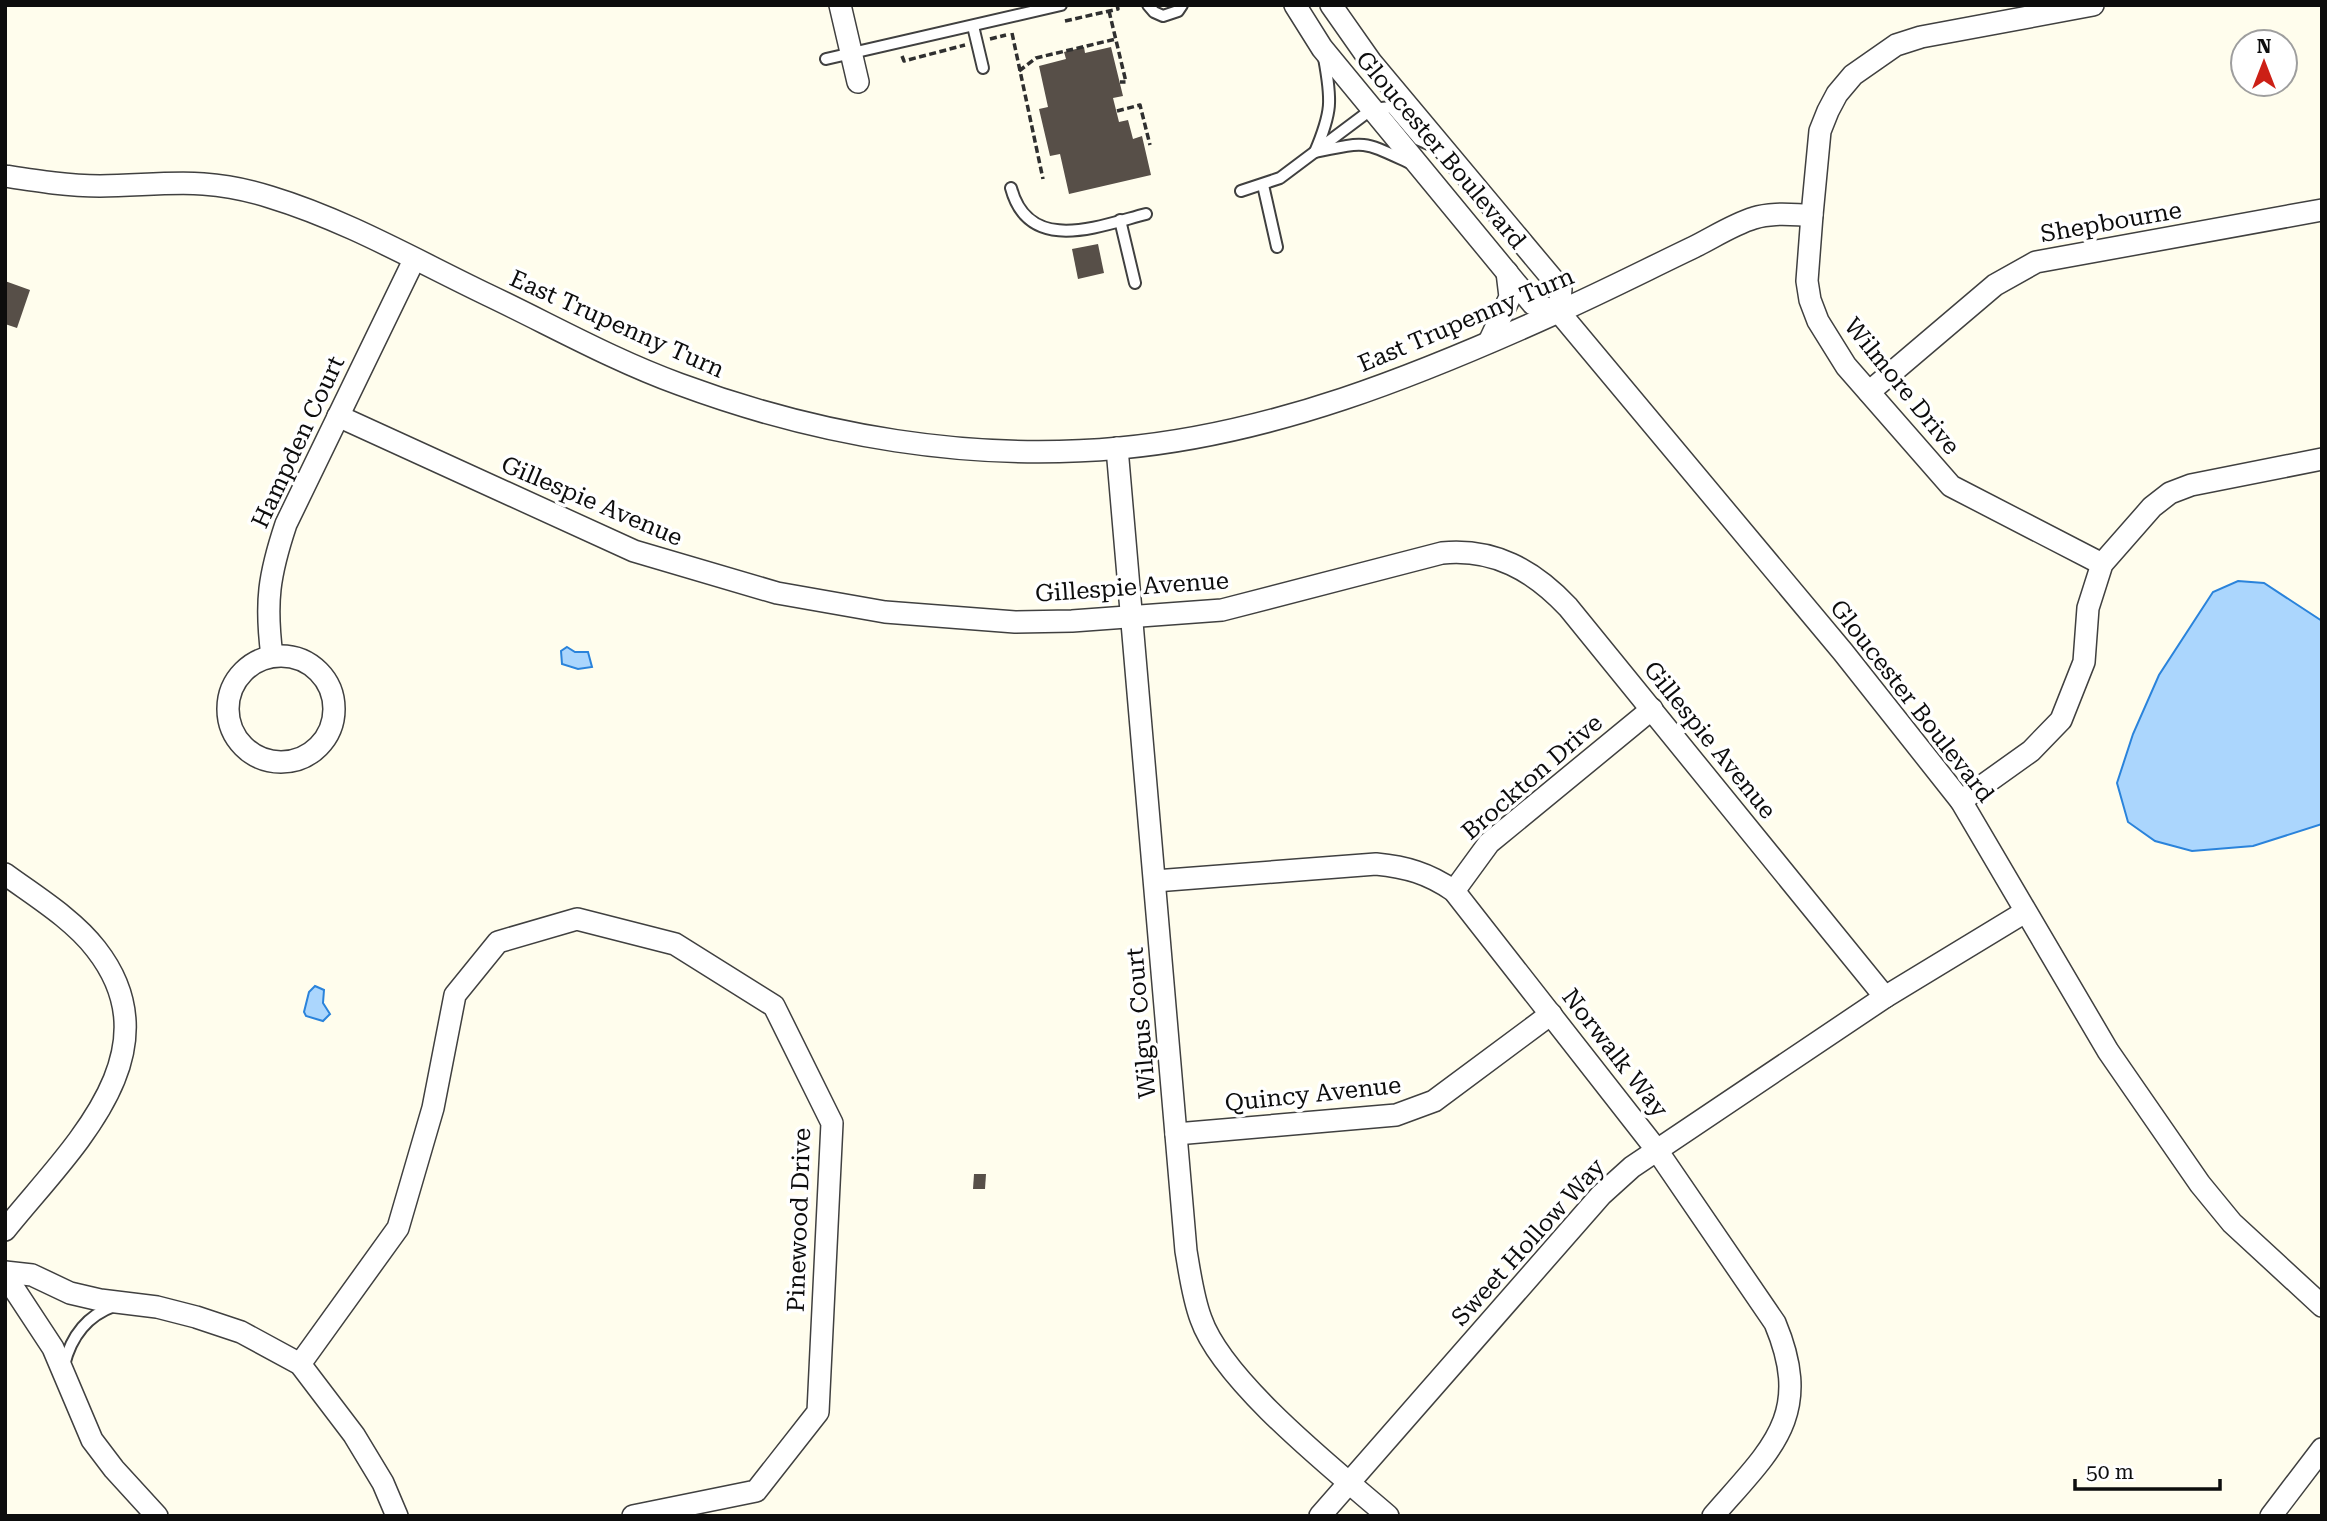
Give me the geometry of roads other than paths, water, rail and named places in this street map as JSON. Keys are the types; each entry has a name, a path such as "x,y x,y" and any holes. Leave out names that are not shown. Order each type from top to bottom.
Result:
{"street":[{"path":"840,5 858,82"},
{"name":"Gloucester Boulevard","path":"1296,5 1322,48 1533,304 1559,312 1843,652 1961,801 2108,1051 2169,1143 2232,1223 2322,1307"},
{"name":"Gloucester Boulevard","path":"1331,5 1371,62 1561,289 1559,312"},
{"name":"Wilmore Drive","path":"2093,5 1921,37 1896,45 1874,58 1845,84 1828,111 1820,131 1807,281 1810,300 1818,321 1833,348 1951,486 2102,564"},
{"name":"East Trupenny Turn","path":"5,176 87,185 199,181 237,187 325,217 675,383 791,420 881,440 982,450 1048,452 1117,448 1230,431 1277,418 1409,377 1559,312 1753,218 1812,215"},
{"name":"Shepbourne","path":"1869,393 1994,285 2036,262 2322,210"},
{"name":"Hampden Court","path":"272,656 267,604 272,570 286,524 414,260"},
{"path":"1489,342 1510,297 1507,270"},
{"name":"Gillespie Avenue","path":"338,416 598,537 725,580 827,604 935,617 1015,622 1132,617 1222,610 1442,553 1476,552 1511,564 1547,585 1652,709 1885,997"},
{"name":"Wilgus Court","path":"1117,448 1190,1277 1201,1320 1212,1343 1260,1401 1388,1516"},
{"path":"1961,801 2031,751 2061,720 2084,662 2088,608 2102,564 2152,507 2171,493 2191,485 2322,459"},
{"path":"272,656 295,657 307,662 327,681 333,696 334,712 326,738 306,755 293,760 272,761 251,752 235,736 228,713 229,697 240,675 250,665 272,656"},
{"name":"Brockton Drive","path":"1454,891 1489,843 1652,709"},
{"name":"Norwalk Way","path":"1155,881 1376,864 1406,867 1432,876 1454,891 1656,1149 1775,1323 1787,1350 1791,1376 1790,1403 1776,1440 1713,1516"},
{"path":"5,874 95,947 114,977 125,1016 124,1056 111,1093 5,1230"},
{"name":"Sweet Hollow Way","path":"1320,1516 1601,1195 1656,1149 1885,997 2025,912"},
{"name":"Pinewood Drive","path":"300,1364 398,1228 433,1108 455,995 498,942 577,919 675,944 774,1006 832,1123 818,1412 756,1491 633,1516"},
{"name":"Quincy Avenue","path":"1176,1134 1396,1115 1417,1110 1434,1101 1551,1014"},
{"path":"5,1273 32,1275 70,1293 170,1310 241,1332 300,1364 354,1435 397,1516"},
{"path":"5,1273 35,1317 63,1369 92,1440 114,1469 157,1516"},
{"path":"2271,1516 2322,1449"}],"lane":[{"path":"826,59 1061,5"},
{"path":"1148,5 1163,16 1178,11 1182,5"},
{"path":"973,26 983,68"},
{"path":"1315,152 1330,114 1331,97 1322,48"},
{"path":"1241,191 1280,178 1372,108 1391,107 1419,140 1444,150"},
{"path":"1315,152 1346,144 1374,145 1421,168"},
{"path":"1263,185 1277,247"},
{"path":"1011,188 1023,215 1049,229 1088,229 1146,214"},
{"path":"1121,220 1135,283"},
{"path":"63,1369 69,1346 90,1318 123,1302"}],"water":[{"path":"2238,581 2264,583 2322,621 2322,824 2253,846 2192,851 2155,841 2128,822 2117,783 2133,734 2159,675 2213,592"},
{"path":"567,647 575,652 588,652 592,667 578,669 562,664 561,651"},
{"path":"315,986 324,990 323,1003 330,1014 323,1021 306,1016 304,1012 309,992"}]}
